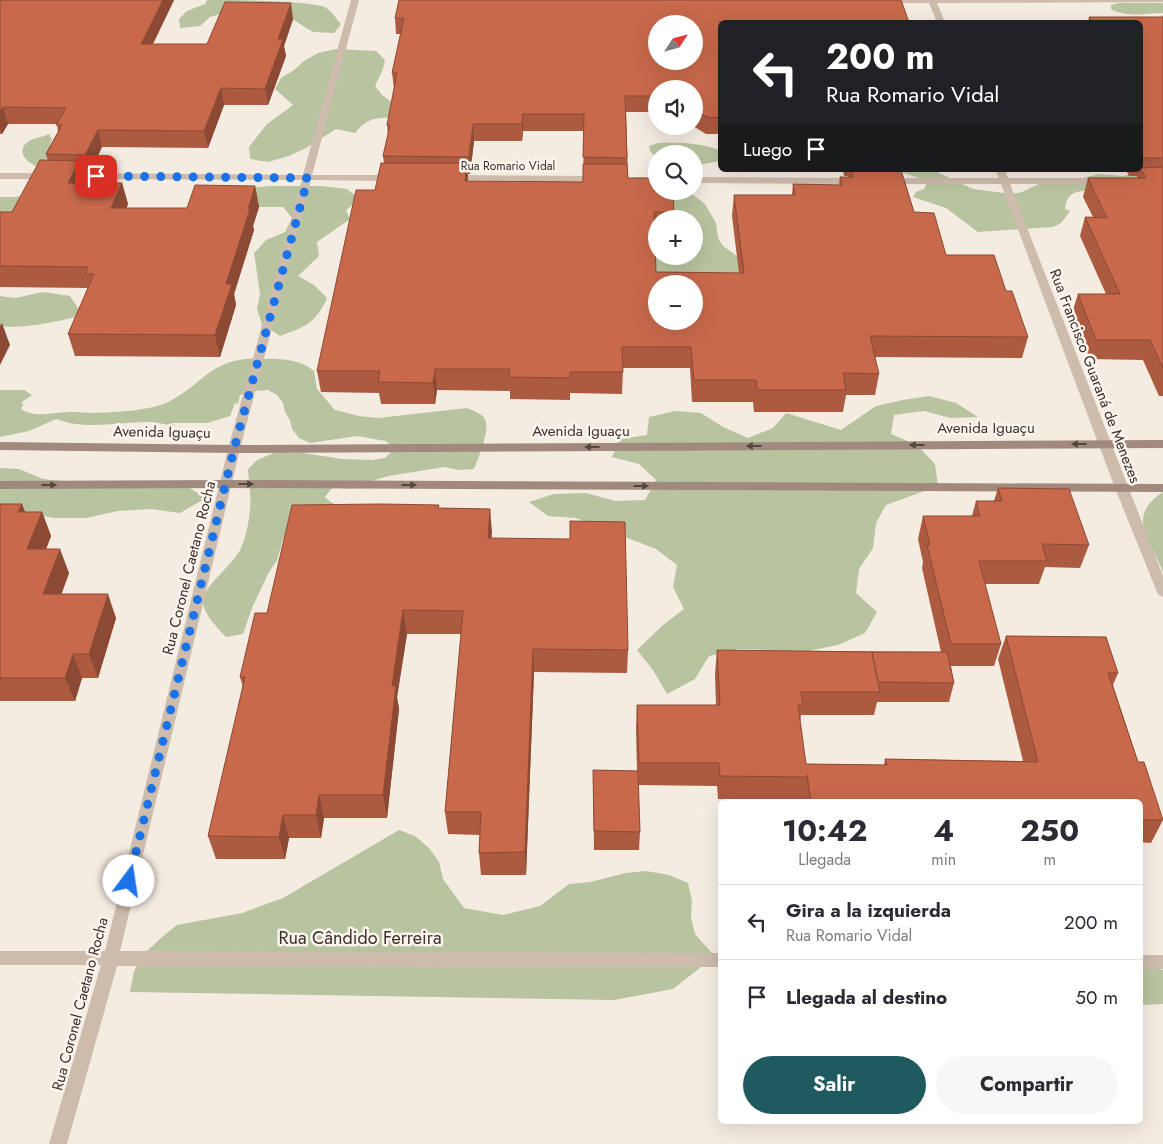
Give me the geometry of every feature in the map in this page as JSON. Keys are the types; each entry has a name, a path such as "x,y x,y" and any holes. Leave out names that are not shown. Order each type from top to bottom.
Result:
{"street":[{"name":"Rua Coronel Caetano Rocha","path":"58,1144 111,957 234,449 355,0"},
{"path":"874,0 1163,0"},
{"path":"932,0 940,20"},
{"name":"Rua Francisco Guaraná de Menezes","path":"1001,172 1104,444 1163,592"},
{"path":"0,176 397,178"},
{"name":"Rua Romario Vidal","path":"437,178 606,180"},
{"path":"703,180 1114,181"},
{"name":"Avenida Iguaçu","path":"0,446 234,449 1163,444"},
{"path":"0,485 226,484 1163,488"},
{"name":"Rua Cândido Ferreira","path":"0,958 718,960"},
{"path":"1143,962 1163,962"}],"green space":[{"path":"207,0 268,1 314,5 325,7 341,24 334,33 313,32 284,14 227,12 210,17 200,26 180,28 179,19 187,11 205,4"},
{"path":"1119,3 1163,3 1163,13 1130,14 1111,9 1111,5"},
{"path":"336,49 376,51 385,60 375,86 382,95 393,103 403,119 376,118 365,123 355,133 336,129 306,148 289,156 268,162 250,159 249,147 267,124 293,105 275,89 281,78 318,53"},
{"path":"49,134 52,139 50,145 62,150 95,155 101,158 99,164 88,167 0,225 0,197 16,197 37,190 39,167 24,157 23,149 29,141"},
{"path":"658,143 697,145 652,145"},
{"path":"703,146 718,149 718,161 703,164"},
{"path":"901,172 937,172 973,189 1012,194 1022,192 1039,184 1062,183 1100,174 1123,176 1142,172 1163,193 1104,190 1082,191 1074,193 1068,198 1065,209 1070,211 1061,223 1053,227 978,232 946,208 913,197 916,192 924,189 927,183"},
{"path":"644,177 648,179 648,200 700,200 705,204 716,223 718,238 723,246 741,259 745,269 724,278 703,282 703,275 654,275 651,265 703,265 703,210 648,210 648,255 627,185 631,178"},
{"path":"321,186 347,189 360,199 346,210 350,219 317,242 319,256 298,276 314,285 327,298 319,313 303,327 280,336 262,324 257,309 260,294 254,253 266,240 285,232 292,218 283,207 259,207 252,200 248,188"},
{"path":"43,292 70,296 78,308 78,316 61,321 18,327 0,326 0,296 15,298"},
{"path":"246,359 282,359 307,366 314,371 317,389 335,410 359,416 378,418 467,408 483,417 487,426 483,446 474,469 459,470 444,467 389,476 374,480 364,487 350,489 333,487 325,497 336,505 376,505 291,530 283,539 277,561 269,572 252,608 243,634 226,637 208,616 203,601 204,595 212,583 235,558 242,546 250,506 248,469 257,460 274,453 303,453 342,459 372,460 385,458 394,449 386,441 357,436 310,443 299,438 292,429 283,403 277,395 268,390 253,391 240,395 238,404 235,403 230,416 207,423 170,423 176,426 152,422 92,425 68,423 56,419 29,431 0,437 0,390 24,390 32,395 22,402 21,409 32,413 94,413 133,410 153,407 170,401 222,365"},
{"path":"929,396 956,403 978,417 950,418 924,411 894,415 891,434 917,445 935,464 938,486 886,505 876,523 873,548 859,569 856,593 877,612 865,633 838,645 808,651 739,649 709,656 695,679 667,694 653,670 637,650 663,625 684,609 673,587 677,565 656,549 576,518 548,516 529,502 554,494 586,493 615,501 645,500 656,480 639,464 612,457 620,439 647,435 649,417 675,411 701,413 723,427 748,438 773,428 786,413 841,430 876,406"},
{"path":"0,468 19,469 43,479 72,482 186,486 206,498 180,513 151,509 118,511 86,518 54,518 0,508"},
{"path":"1163,492 1163,573 1144,530 1143,520 1145,511 1151,502"},
{"path":"399,830 415,836 429,848 439,862 443,879 464,908 503,915 540,906 569,884 590,882 626,873 646,871 669,875 688,883 692,901 691,917 695,934 718,960 701,967 673,989 614,1000 130,992 134,971 145,953 177,925 242,913 283,898"},
{"path":"1143,965 1163,970 1163,1004 1143,1005"}],"building":[{"path":"0,0 163,0 141,44 207,44 225,2 291,3 278,39 283,39 265,89 221,88 204,131 98,130 85,155 46,154 62,125 56,125 66,108 3,107 0,112"},
{"path":"399,0 901,0 908,20 718,20 718,118 707,117 703,115 703,80 648,80 648,96 625,96 627,158 583,157 584,114 523,114 522,124 473,124 469,157 383,156 390,125 387,125 397,73 392,73 404,18 395,18"},
{"path":"1089,17 1163,17 1163,158 1143,158 1143,20 1091,20"},
{"path":"40,160 80,161 68,183 122,183 111,208 187,208 195,185 255,186 248,209 250,209 226,284 232,284 215,335 68,334 94,274 85,274 88,267 0,266 0,212 12,212"},
{"path":"381,163 467,163 465,181 583,182 583,164 627,164 628,178 648,178 648,200 673,200 674,210 648,210 648,265 656,265 656,272 744,273 734,195 795,195 793,184 842,185 840,177 853,177 852,172 902,172 914,212 934,213 946,255 994,255 1006,291 1012,291 1028,337 870,336 879,374 843,373 846,390 757,390 756,380 694,380 691,347 622,347 623,372 570,372 570,378 509,377 510,369 435,369 433,383 378,382 380,371 317,371 356,190 375,190"},
{"path":"1163,167 1163,368 1150,340 1096,340 1078,294 1120,294 1085,217 1107,218 1088,178 1146,178 1142,172 1143,168"},
{"path":"998,488 1069,489 1089,545 1042,544 1047,561 979,561 1001,644 951,644 927,545 930,545 923,516 980,516 976,501 1002,501"},
{"path":"0,504 22,504 18,512 42,512 27,549 60,549 43,594 108,594 89,654 73,654 65,678 0,678"},
{"path":"292,505 439,505 438,508 490,509 488,538 570,539 570,521 625,522 628,650 533,649 525,852 479,853 481,812 445,812 463,611 403,610 392,686 396,686 383,795 319,795 316,815 283,815 279,837 208,836 245,677 240,677 255,613 267,613"},
{"path":"1006,636 1106,637 1118,673 1108,673 1138,762 1144,762 1163,820 1143,820 1143,799 811,799 807,775 807,777 720,776 719,763 639,763 637,705 720,705 717,650 872,652 880,692 801,692 803,705 798,705 806,764 887,765 885,759 1038,762"},
{"path":"872,652 947,652 954,683 878,682"},
{"path":"593,770 638,771 640,832 594,831"}],"route":[{"path":"96,176 308,178 234,449 129,881"}]}
